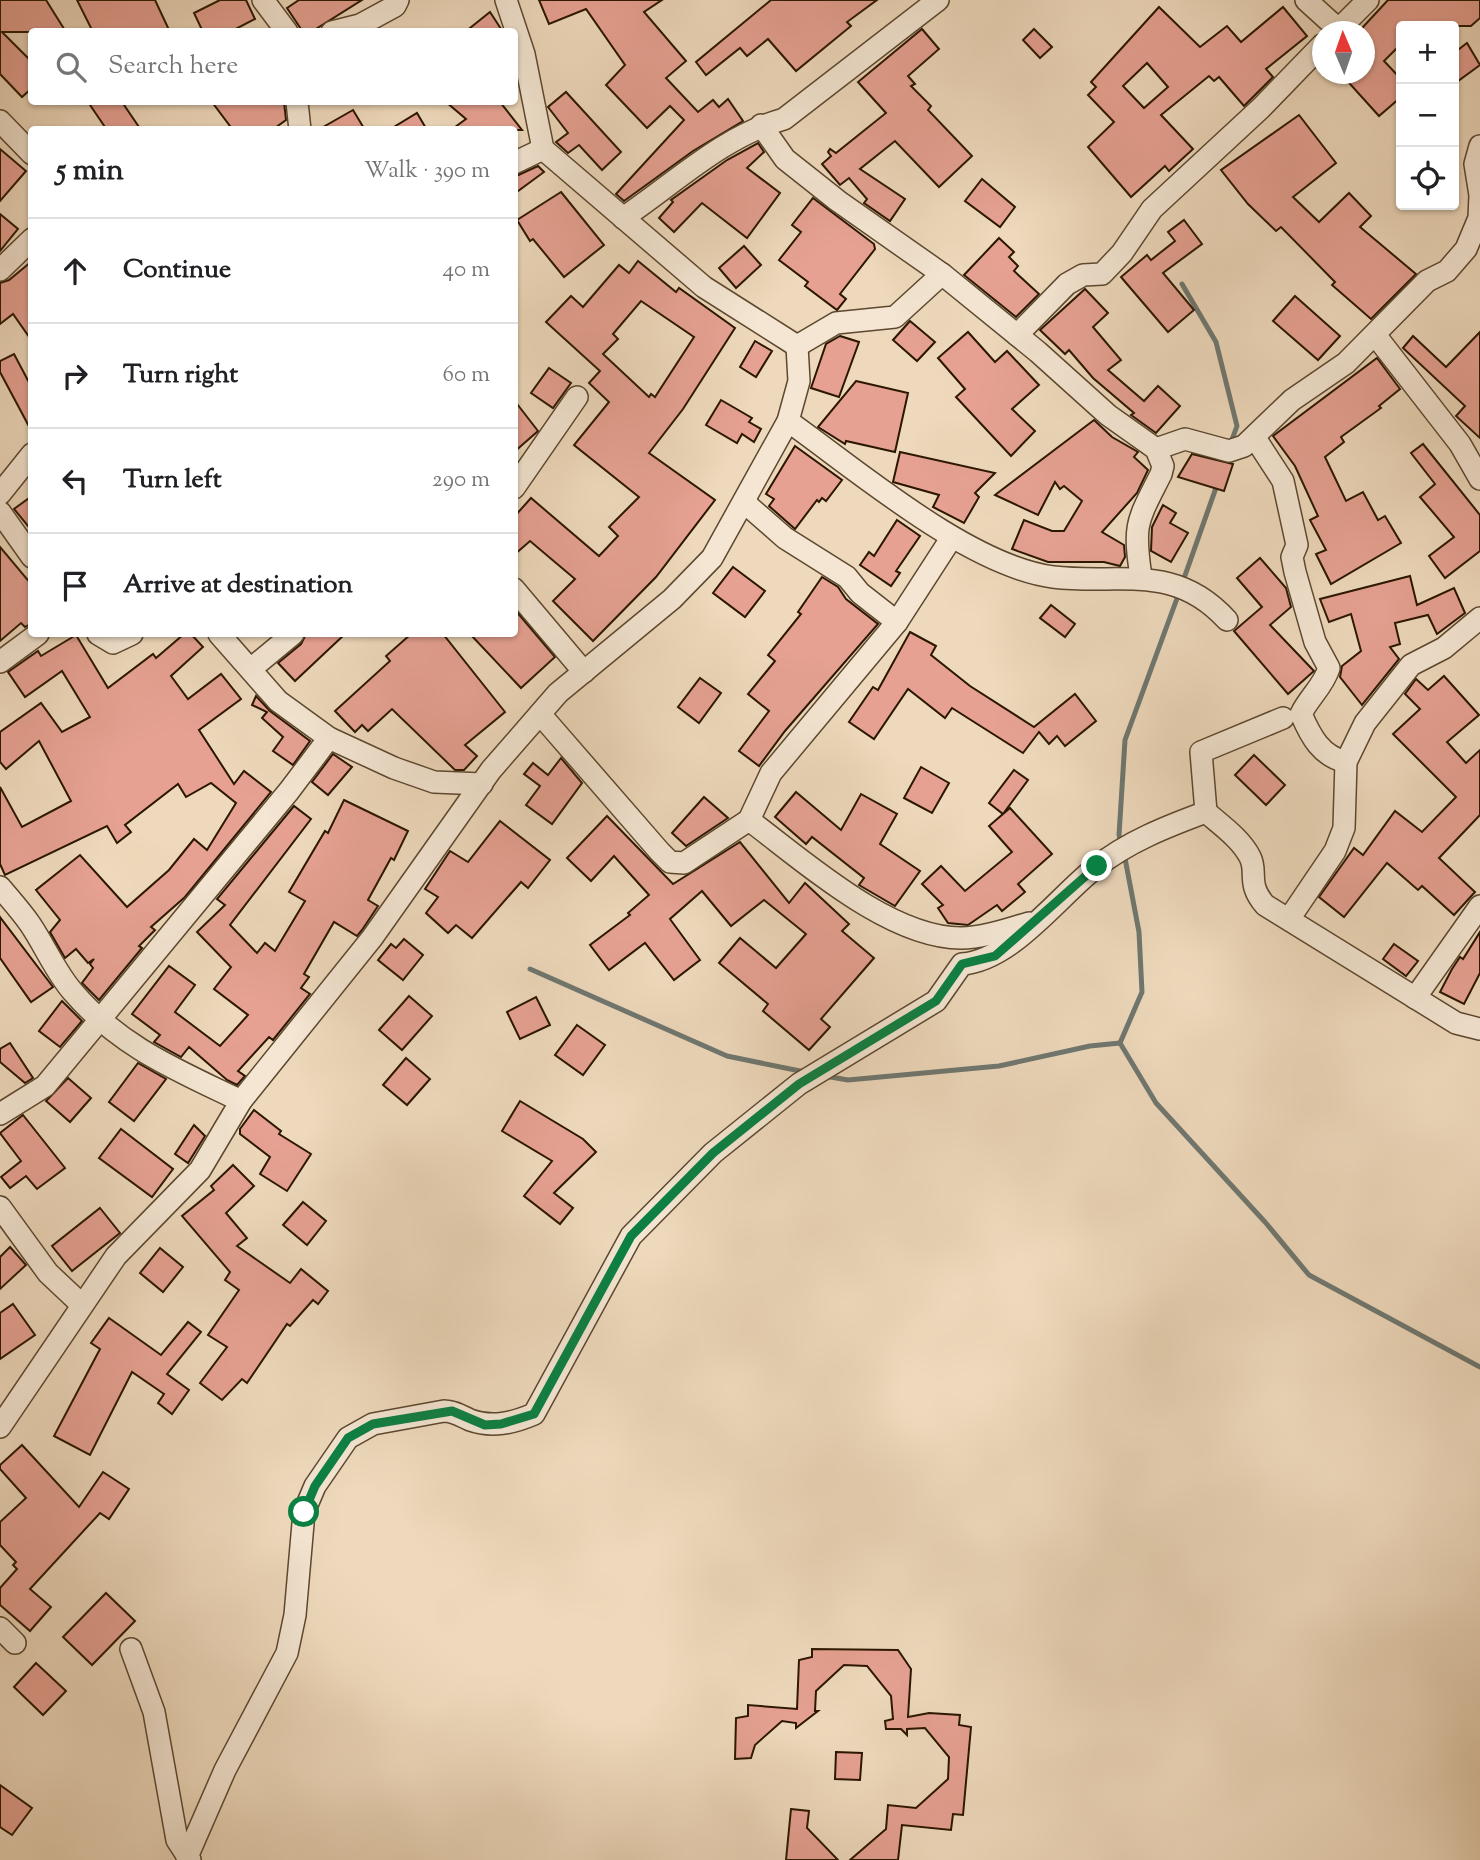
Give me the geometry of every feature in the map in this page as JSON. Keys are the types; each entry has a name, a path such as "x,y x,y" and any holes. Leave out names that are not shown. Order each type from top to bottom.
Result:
{"street":[{"path":"263,0 284,28"},
{"path":"348,28 360,25 395,6 398,0"},
{"path":"506,0 515,28"},
{"path":"624,218 715,152 761,125 784,119 938,0"},
{"path":"1306,0 1328,21"},
{"path":"1346,21 1368,0"},
{"path":"518,36 543,149 704,287 797,346"},
{"path":"1017,335 1068,284 1083,275 1102,274 1122,253 1152,209 1261,108 1312,56"},
{"path":"0,121 28,150"},
{"path":"761,125 785,159 838,201 942,274 1108,415 1156,449 1163,466 1137,523 1135,536 1141,577"},
{"path":"1156,449 1185,439 1229,451 1244,446 1292,400 1346,363 1376,336 1427,281 1447,271 1466,249 1479,218 1475,164 1480,146"},
{"path":"518,161 543,149"},
{"path":"0,270 28,243"},
{"path":"797,346 836,323 895,317 942,274"},
{"path":"1376,336 1460,444 1480,479"},
{"path":"0,1427 116,1256 200,1170 241,1101 372,938 482,784 558,693 621,645 673,599 712,558 745,503 788,421 799,381 797,346"},
{"path":"518,482 577,397"},
{"path":"788,421 952,537 1003,562 1052,577 1141,577 1194,592 1227,620"},
{"path":"1255,438 1283,481 1297,545 1292,557 1295,572 1315,642 1329,668 1323,685 1308,699 1301,714 1319,747 1332,758 1346,762"},
{"path":"0,494 28,459"},
{"path":"745,503 785,538 847,578 860,593 897,622"},
{"path":"0,512 28,550"},
{"path":"540,714 670,862 684,863 749,820 771,774 897,622 952,537"},
{"path":"518,594 583,672"},
{"path":"1289,919 1329,863 1344,828 1346,762 1365,723 1411,665 1444,648 1480,618"},
{"path":"0,662 34,637"},
{"path":"103,637 113,643 126,637"},
{"path":"222,637 252,668 278,701 329,738 394,768 434,782 482,784"},
{"path":"252,668 289,637"},
{"path":"1283,718 1201,752 1206,812 1241,845 1252,860 1251,878 1257,896 1265,905 1456,1023 1480,1029"},
{"path":"0,1114 45,1086 289,791 329,738"},
{"path":"189,1859 225,1770 287,1653 295,1615 304,1512 315,1486 348,1438 373,1424 444,1412 452,1411 485,1425 501,1424 534,1414 631,1236 713,1153 799,1084 936,1001 962,964 995,956 1097,866 1163,828 1206,812"},
{"path":"749,820 820,873 886,916 928,933 962,938 1037,920"},
{"path":"0,887 29,922 72,992 101,1018 110,1032 157,1061 241,1101"},
{"path":"1415,998 1480,906"},
{"path":"0,1207 48,1273 82,1305"},
{"path":"131,1649 154,1712 177,1840 189,1859"}],"building":[{"path":"0,0 46,0 64,28 28,28 28,32 2,32 28,58 28,92 22,97 0,74"},
{"path":"77,0 155,0 168,28 91,28"},
{"path":"220,0 246,0 255,19 238,28 201,28 194,13"},
{"path":"299,0 362,0 317,28 300,28 287,8"},
{"path":"539,0 662,0 644,12 686,61 666,78 698,112 713,100 719,107 728,99 743,121 693,151 624,201 616,194 684,120 670,106 647,128 606,85 625,65 586,9 549,24"},
{"path":"771,0 877,0 847,22 851,26 796,71 768,39 747,56 740,48 706,75 696,62"},
{"path":"1388,0 1480,0 1480,18 1471,26 1459,26 1459,21 1396,21 1396,49 1384,61 1396,74 1396,101 1379,116 1350,84 1375,84 1375,21 1369,21"},
{"path":"1159,7 1200,47 1227,26 1241,42 1283,7 1307,36 1266,69 1273,77 1244,106 1219,77 1214,81 1209,76 1161,115 1193,149 1169,171 1165,166 1131,197 1088,147 1114,122 1088,95 1096,87 1091,82","holes":["1147,63 1168,87 1144,108 1123,86"]},
{"path":"490,12 500,28 470,28"},
{"path":"922,29 939,49 908,76 915,84 911,86 931,106 928,110 972,156 939,187 895,141 860,169 905,199 890,221 864,203 867,199 849,178 840,185 822,164 831,156 828,152 830,149 836,153 886,113 858,82"},
{"path":"1034,29 1052,47 1040,58 1023,40"},
{"path":"1467,43 1480,65 1459,80 1459,49"},
{"path":"566,92 621,152 602,170 579,145 568,153 556,142 568,133 548,107"},
{"path":"90,105 124,105 138,126 104,126"},
{"path":"214,105 284,105 286,120 278,126 230,126"},
{"path":"450,105 502,105 522,130 518,130 518,126 456,126 466,119"},
{"path":"353,110 363,126 325,126"},
{"path":"417,113 425,126 396,126"},
{"path":"1299,115 1336,163 1293,197 1319,222 1349,193 1371,216 1360,227 1416,274 1371,319 1332,285 1335,282 1281,227 1276,231 1248,204 1221,170"},
{"path":"758,143 764,152 747,168 780,193 747,238 702,203 674,232 659,218 673,202 671,200 727,160"},
{"path":"0,149 26,171 0,201"},
{"path":"538,166 544,172 518,191 518,175"},
{"path":"982,179 1015,207 1000,227 965,201"},
{"path":"561,192 604,245 564,277 533,239 530,241 518,219"},
{"path":"813,198 874,244 875,249 840,294 846,299 837,310 805,286 808,282 779,260 801,232 792,225"},
{"path":"0,214 18,229 0,251"},
{"path":"1184,220 1202,244 1163,273 1194,310 1168,332 1121,277 1147,255 1151,260 1175,241 1168,232"},
{"path":"999,238 1014,252 1009,257 1018,266 1014,271 1039,294 1016,317 964,275"},
{"path":"744,246 761,265 736,288 719,268"},
{"path":"638,261 676,292 679,288 735,328 683,409 649,453 715,500 656,577 593,641 553,601 575,579 530,541 518,552 518,513 531,498 599,556 618,536 609,527 639,497 574,445 609,402 589,383 600,371 546,322 571,296 583,307 619,265 629,273","holes":["641,301 694,337 655,397 651,394 649,397 603,354 618,339 613,334"]},
{"path":"28,264 28,335 13,314 0,324 0,283 9,280"},
{"path":"1085,289 1108,313 1093,327 1121,360 1108,370 1144,401 1158,386 1180,406 1156,433 1131,415 1134,413 1093,378 1069,350 1065,354 1040,330"},
{"path":"1295,296 1340,336 1318,360 1273,321"},
{"path":"910,321 935,342 917,361 893,340"},
{"path":"968,332 995,362 1007,351 1039,385 1012,409 1035,431 1011,456 956,397 965,389 938,358"},
{"path":"1480,332 1480,438 1456,416 1465,406 1403,348 1413,336 1446,367"},
{"path":"840,336 859,342 839,397 811,388 826,344"},
{"path":"755,341 772,351 756,377 740,367"},
{"path":"14,354 28,380 28,424 0,372 0,361"},
{"path":"1377,358 1400,389 1379,406 1381,408 1341,437 1344,442 1325,457 1346,501 1363,492 1378,520 1385,516 1401,543 1331,584 1316,554 1326,550 1310,520 1318,516 1295,466 1273,436"},
{"path":"549,368 571,383 553,408 531,393"},
{"path":"856,381 908,393 895,452 846,441 845,444 818,427"},
{"path":"721,400 752,418 749,422 761,429 754,442 742,434 737,443 706,425"},
{"path":"518,405 538,431 518,448"},
{"path":"1094,420 1112,437 1138,452 1134,457 1148,470 1137,493 1102,532 1124,545 1125,557 1120,566 1104,562 1048,562 1012,549 1024,520 1052,531 1064,531 1082,501 1064,486 1060,489 1055,482 1038,515 995,495"},
{"path":"1423,444 1480,515 1480,551 1445,578 1429,556 1454,537 1420,497 1435,484 1411,453"},
{"path":"795,446 842,480 826,501 822,498 819,502 817,500 795,529 769,506 774,499 766,494"},
{"path":"900,452 995,473 975,493 979,497 964,523 933,507 939,495 893,482"},
{"path":"1192,454 1233,464 1224,491 1178,477"},
{"path":"28,499 28,526 14,509"},
{"path":"1163,505 1176,513 1170,523 1188,533 1171,562 1151,551 1152,527"},
{"path":"897,520 920,536 896,571 900,573 891,586 860,565 869,552 874,556"},
{"path":"0,547 28,580 28,625 25,627 21,623 0,641"},
{"path":"1260,558 1286,588 1291,607 1270,625 1314,671 1288,694 1234,631 1262,607 1237,578"},
{"path":"733,567 765,591 745,617 713,593"},
{"path":"1410,576 1417,605 1454,588 1465,613 1437,634 1428,615 1395,623 1400,644 1390,647 1399,659 1362,705 1340,677 1342,666 1361,651 1351,614 1329,622 1320,599"},
{"path":"822,577 838,587 846,599 878,624 785,731 759,766 739,751 769,711 748,694 775,661 768,655 801,614 798,612"},
{"path":"1051,605 1075,624 1065,637 1040,618"},
{"path":"518,613 555,657 521,688 473,637 518,637"},
{"path":"910,632 936,646 931,655 970,686 1034,727 1075,694 1096,721 1065,746 1057,736 1049,744 1039,732 1023,753 952,708 945,718 908,689 874,739 849,722 873,687 878,690"},
{"path":"73,637 77,637 108,688 153,654 156,658 180,637 194,637 203,647 171,676 188,699 221,674 241,699 199,730 234,784 244,771 271,792 185,897 151,927 155,930 139,946 142,948 99,1000 82,983 93,968 90,964 94,959 88,963 76,949 65,958 50,932 60,920 36,890 80,855 127,907 169,870 194,839 207,850 236,803 211,783 186,797 178,784 125,825 131,832 117,843 107,826 5,875 0,864 0,787 22,827 71,801 39,741 6,769 0,762 0,732 41,703 62,732 90,717 62,671 25,697 8,672 38,651 41,656"},
{"path":"304,637 342,637 295,681 278,663 301,644"},
{"path":"408,637 445,637 505,712 465,745 477,756 464,770 455,770 392,709 368,731 362,725 355,732 335,711 390,661 386,656"},
{"path":"1444,676 1479,715 1447,742 1466,763 1480,750 1480,815 1439,858 1475,892 1454,915 1422,886 1418,890 1387,863 1344,917 1319,897 1354,848 1363,855 1395,811 1422,832 1456,797 1393,734 1420,709 1405,694 1416,679 1428,690"},
{"path":"700,678 721,693 699,723 678,707"},
{"path":"256,696 270,711 310,741 293,765 273,751 283,737 262,718 267,712 252,705"},
{"path":"333,754 352,767 328,795 312,782"},
{"path":"1254,755 1285,785 1266,805 1235,775"},
{"path":"561,758 582,783 552,824 526,805 540,786 524,774 533,763 548,775"},
{"path":"921,767 949,783 932,813 904,798"},
{"path":"1014,770 1028,780 1003,814 989,803"},
{"path":"796,792 841,830 861,794 897,814 880,844 920,871 895,906 859,885 864,878 812,837 806,844 775,817"},
{"path":"704,797 728,818 686,846 672,833"},
{"path":"344,800 408,831 394,860 391,858 368,900 378,906 362,930 357,936 334,922 304,974 309,977 301,988 310,994 273,1040 269,1037 238,1071 245,1076 237,1085 227,1080 189,1047 181,1057 154,1042 160,1035 132,1014 169,966 195,985 175,1012 220,1046 248,1015 214,989 231,967 197,932 225,905 217,899 294,806 311,819 230,925 257,953 265,943 275,951 305,901 289,892 325,831 328,833"},
{"path":"1010,808 1052,854 1018,884 1025,892 1002,911 997,905 968,925 948,923 938,908 943,905 922,884 941,866 965,891 1012,852 989,826"},
{"path":"607,816 673,884 740,842 789,903 805,883 849,924 842,931 874,958 821,1019 830,1027 809,1050 763,1011 768,1004 719,963 740,938 776,968 806,934 764,900 731,926 702,891 670,919 700,960 674,980 645,943 609,970 590,945 630,915 628,913 649,895 614,856 591,881 567,858"},
{"path":"500,821 550,860 528,888 521,882 472,938 456,925 448,933 426,913 438,897 425,889 450,851 468,862"},
{"path":"0,917 53,987 31,1002 0,958"},
{"path":"1480,932 1480,973 1464,1004 1440,992 1460,957 1463,959"},
{"path":"404,939 423,955 403,980 378,960 391,944 396,948"},
{"path":"1394,944 1418,961 1406,976 1383,959"},
{"path":"409,996 432,1016 402,1050 379,1030"},
{"path":"536,997 550,1025 520,1039 507,1012"},
{"path":"62,1001 82,1021 60,1047 39,1031"},
{"path":"577,1025 605,1045 583,1075 555,1055"},
{"path":"10,1043 33,1078 25,1083 0,1062 0,1049"},
{"path":"406,1058 430,1079 407,1105 383,1085"},
{"path":"138,1063 166,1079 134,1121 109,1102"},
{"path":"68,1078 91,1098 70,1122 46,1101"},
{"path":"520,1101 583,1139 596,1152 554,1193 573,1208 560,1224 524,1196 552,1161 502,1131"},
{"path":"254,1110 281,1131 279,1134 311,1154 287,1191 260,1174 270,1157 240,1134 240,1129"},
{"path":"23,1115 65,1168 37,1189 26,1176 10,1188 1,1177 21,1161 0,1133"},
{"path":"194,1125 205,1136 188,1163 175,1154"},
{"path":"121,1129 173,1169 152,1197 99,1158"},
{"path":"233,1165 254,1186 226,1213 247,1238 237,1246 290,1283 301,1269 328,1291 318,1304 313,1300 290,1326 287,1324 247,1383 242,1379 222,1400 200,1383 227,1347 208,1335 239,1290 225,1280 230,1272 182,1216 214,1190 211,1186"},
{"path":"303,1202 326,1221 307,1245 283,1225"},
{"path":"100,1208 120,1233 72,1271 52,1246"},
{"path":"10,1247 26,1265 0,1289 0,1257"},
{"path":"160,1248 183,1267 163,1292 140,1273"},
{"path":"13,1304 35,1335 0,1359 0,1313"},
{"path":"109,1318 161,1355 188,1322 201,1332 167,1374 189,1390 172,1414 158,1403 164,1394 132,1372 90,1455 54,1436 100,1349 91,1343"},
{"path":"22,1445 79,1507 103,1472 129,1489 109,1519 100,1513 30,1589 51,1607 30,1631 0,1605 0,1588 17,1569 13,1565 16,1562 0,1545 0,1522 26,1498 0,1469 0,1465"},
{"path":"106,1593 135,1621 92,1665 63,1637"},
{"path":"812,1649 898,1650 911,1669 908,1717 929,1713 960,1715 959,1725 971,1727 963,1815 953,1814 951,1830 902,1825 898,1860 850,1860 886,1829 888,1805 916,1808 948,1779 949,1757 925,1728 907,1729 907,1735 901,1729 886,1729 885,1721 893,1719 891,1696 867,1666 844,1665 816,1691 815,1711 818,1711 796,1728 796,1723 782,1721 755,1745 751,1758 735,1759 736,1718 748,1716 748,1705 797,1709 799,1660 812,1657"},
{"path":"36,1663 66,1691 43,1715 14,1687"},
{"path":"836,1752 862,1753 860,1780 835,1779"},
{"path":"0,1785 32,1808 12,1835 0,1827"},
{"path":"791,1809 809,1811 807,1828 838,1860 786,1860"}],"waterway":[{"path":"1182,284 1216,342 1237,426 1230,445"},
{"path":"1182,584 1217,485"},
{"path":"1121,843 1119,835 1125,740 1179,593"},
{"path":"1120,1043 1142,992 1139,932 1124,853"},
{"path":"530,969 727,1056 805,1072"},
{"path":"1120,1043 1156,1103 1265,1222 1309,1275 1480,1367"},
{"path":"825,1076 848,1080 999,1066 1090,1046 1120,1043"}],"route":[{"path":"304,1512 315,1486 338,1457 348,1438 373,1424 452,1411 485,1425 501,1424 534,1414 631,1236 713,1153 799,1084 936,1001 962,964 995,956 1097,866"}]}
